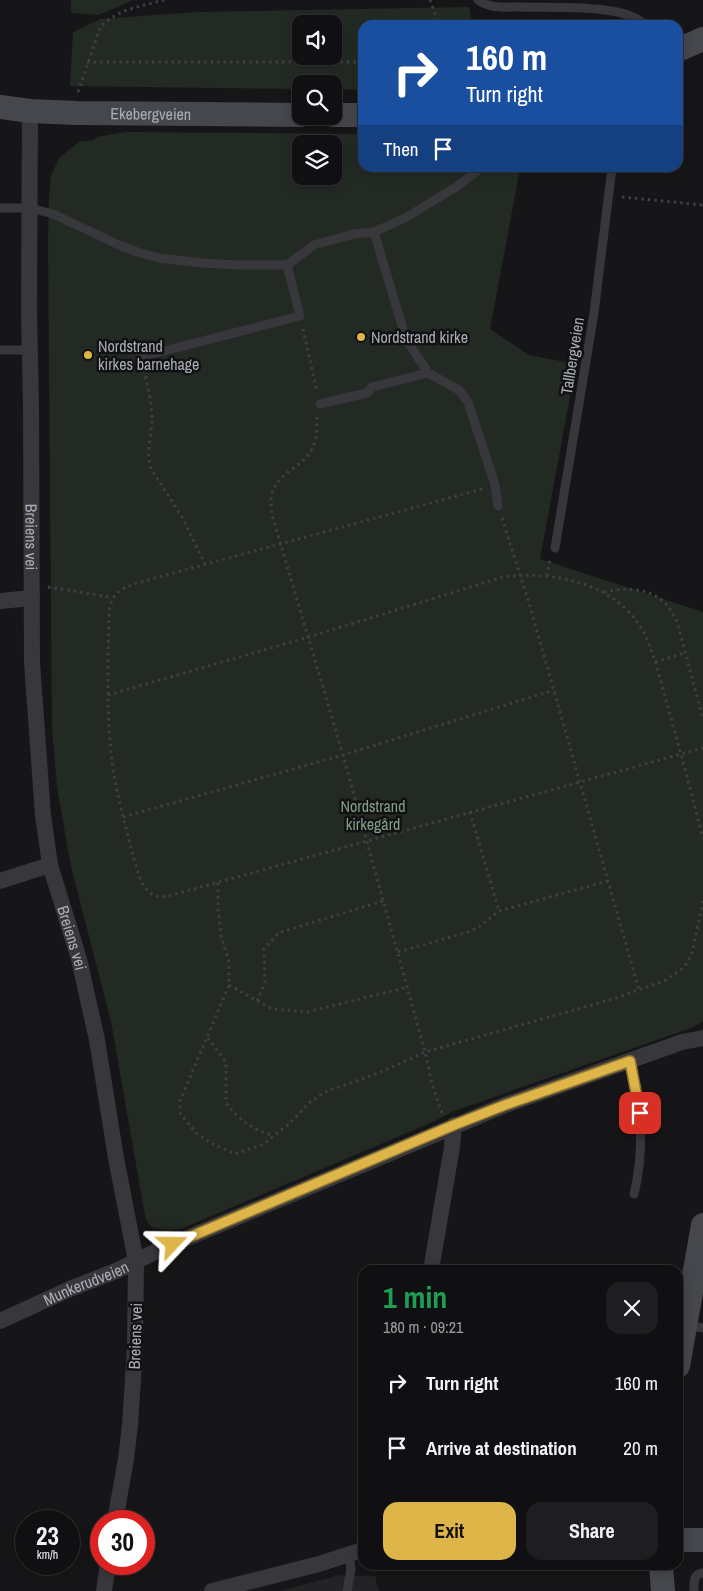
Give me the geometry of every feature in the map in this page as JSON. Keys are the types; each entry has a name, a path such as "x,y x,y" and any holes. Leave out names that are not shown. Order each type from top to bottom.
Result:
{"main road":[{"path":"683,48 703,39"},
{"name":"Ekebergveien","path":"0,107 30,111 77,113 292,115"},
{"path":"342,115 358,115"},
{"path":"683,1354 694,1326 703,1224"},
{"path":"683,1540 703,1540"},
{"path":"661,1570 663,1591"}],"street":[{"name":"Breiens vei","path":"30,111 29,311 32,673 43,815 50,865 79,959 95,1031 116,1158 136,1261 135,1347 130,1426 117,1510"},
{"path":"0,601 32,598"},
{"path":"0,881 50,865"},
{"name":"Munkerudveien","path":"0,1321 240,1216 505,1105 682,1042 703,1038"},
{"path":"432,1265 452,1147 451,1127"},
{"path":"212,1591 319,1564 356,1552"},
{"path":"104,1591 106,1575"}],"lane":[{"path":"478,0 494,7 588,8 627,14 639,20"},
{"path":"0,208 30,208 68,220 130,250 159,258 229,265 287,265 314,245 354,234 374,232 407,216 456,188 476,172"},
{"name":"Tallbergveien","path":"555,548 594,313 612,172"},
{"path":"374,232 406,339 428,373 459,390 468,402 495,485 498,506"},
{"path":"140,357 300,316 287,265"},
{"path":"0,350 30,350"},
{"path":"320,404 367,393 372,387 428,373"},
{"path":"630,1061 640,1113 641,1155 634,1194"},
{"path":"347,1591 356,1552"},
{"path":"694,1591 695,1578 697,1574 703,1572"}],"path":[{"path":"77,95 87,62 100,28 105,21 140,6 164,0"},
{"path":"430,0 437,20"},
{"path":"87,62 358,62"},
{"path":"609,196 703,205"},
{"path":"300,316 320,404 317,415 316,434 310,454 281,478 272,491 270,505 408,987 426,1052 432,1084 451,1127"},
{"path":"140,357 151,406 152,421 149,462 151,469 182,517 205,564"},
{"path":"495,485 137,583 119,590 112,598 109,612 108,695 111,756 136,867 145,889 151,894 166,896 218,883 703,748"},
{"path":"498,506 512,553 521,575 639,990"},
{"path":"108,695 309,637 503,577 521,575 570,580 603,592 628,611 637,621 644,634 655,662 703,839"},
{"path":"45,587 112,598"},
{"path":"603,592 616,589 641,591 654,595 664,601 670,608 674,615 703,719"},
{"path":"655,662 685,653"},
{"path":"123,816 343,755 554,690"},
{"path":"470,812 499,911"},
{"path":"398,952 468,932 479,927 499,911 608,881"},
{"path":"218,883 221,936 229,962 229,985 180,1101 180,1112 197,1134 235,1154 262,1145 288,1125 309,1103 324,1092 381,1072 426,1052 639,990 666,980 686,964 692,953 703,901"},
{"path":"257,1001 265,982 264,948 278,933 383,901"},
{"path":"229,985 272,1009 307,1012 408,987"},
{"path":"207,1038 226,1062 226,1103 235,1114 253,1129 274,1136"}],"shaded area":[{"path":"340,1575 375,1576 379,1591 280,1591"}],"green space":[{"path":"71,0 133,0 99,15 71,13"},
{"path":"469,7 472,20 358,20 358,90 342,89 342,75 292,75 292,89 70,86 73,32 101,19 198,12"},
{"name":"Nordstrand kirkegård","path":"125,132 358,134 358,172 519,172 490,329 529,355 576,364 540,559 703,612 703,1021 691,1028 454,1111 435,1121 181,1229 166,1230 153,1228 145,1216 111,1021 71,867 57,787 52,729 49,198 51,175 60,157 79,142"}],"place":[{"name":"Nordstrand kirke","path":"361,337"},
{"name":"Nordstrand kirkes barnehage","path":"88,355"}],"route":[{"path":"173,1244 454,1125 630,1061 640,1113"}]}
